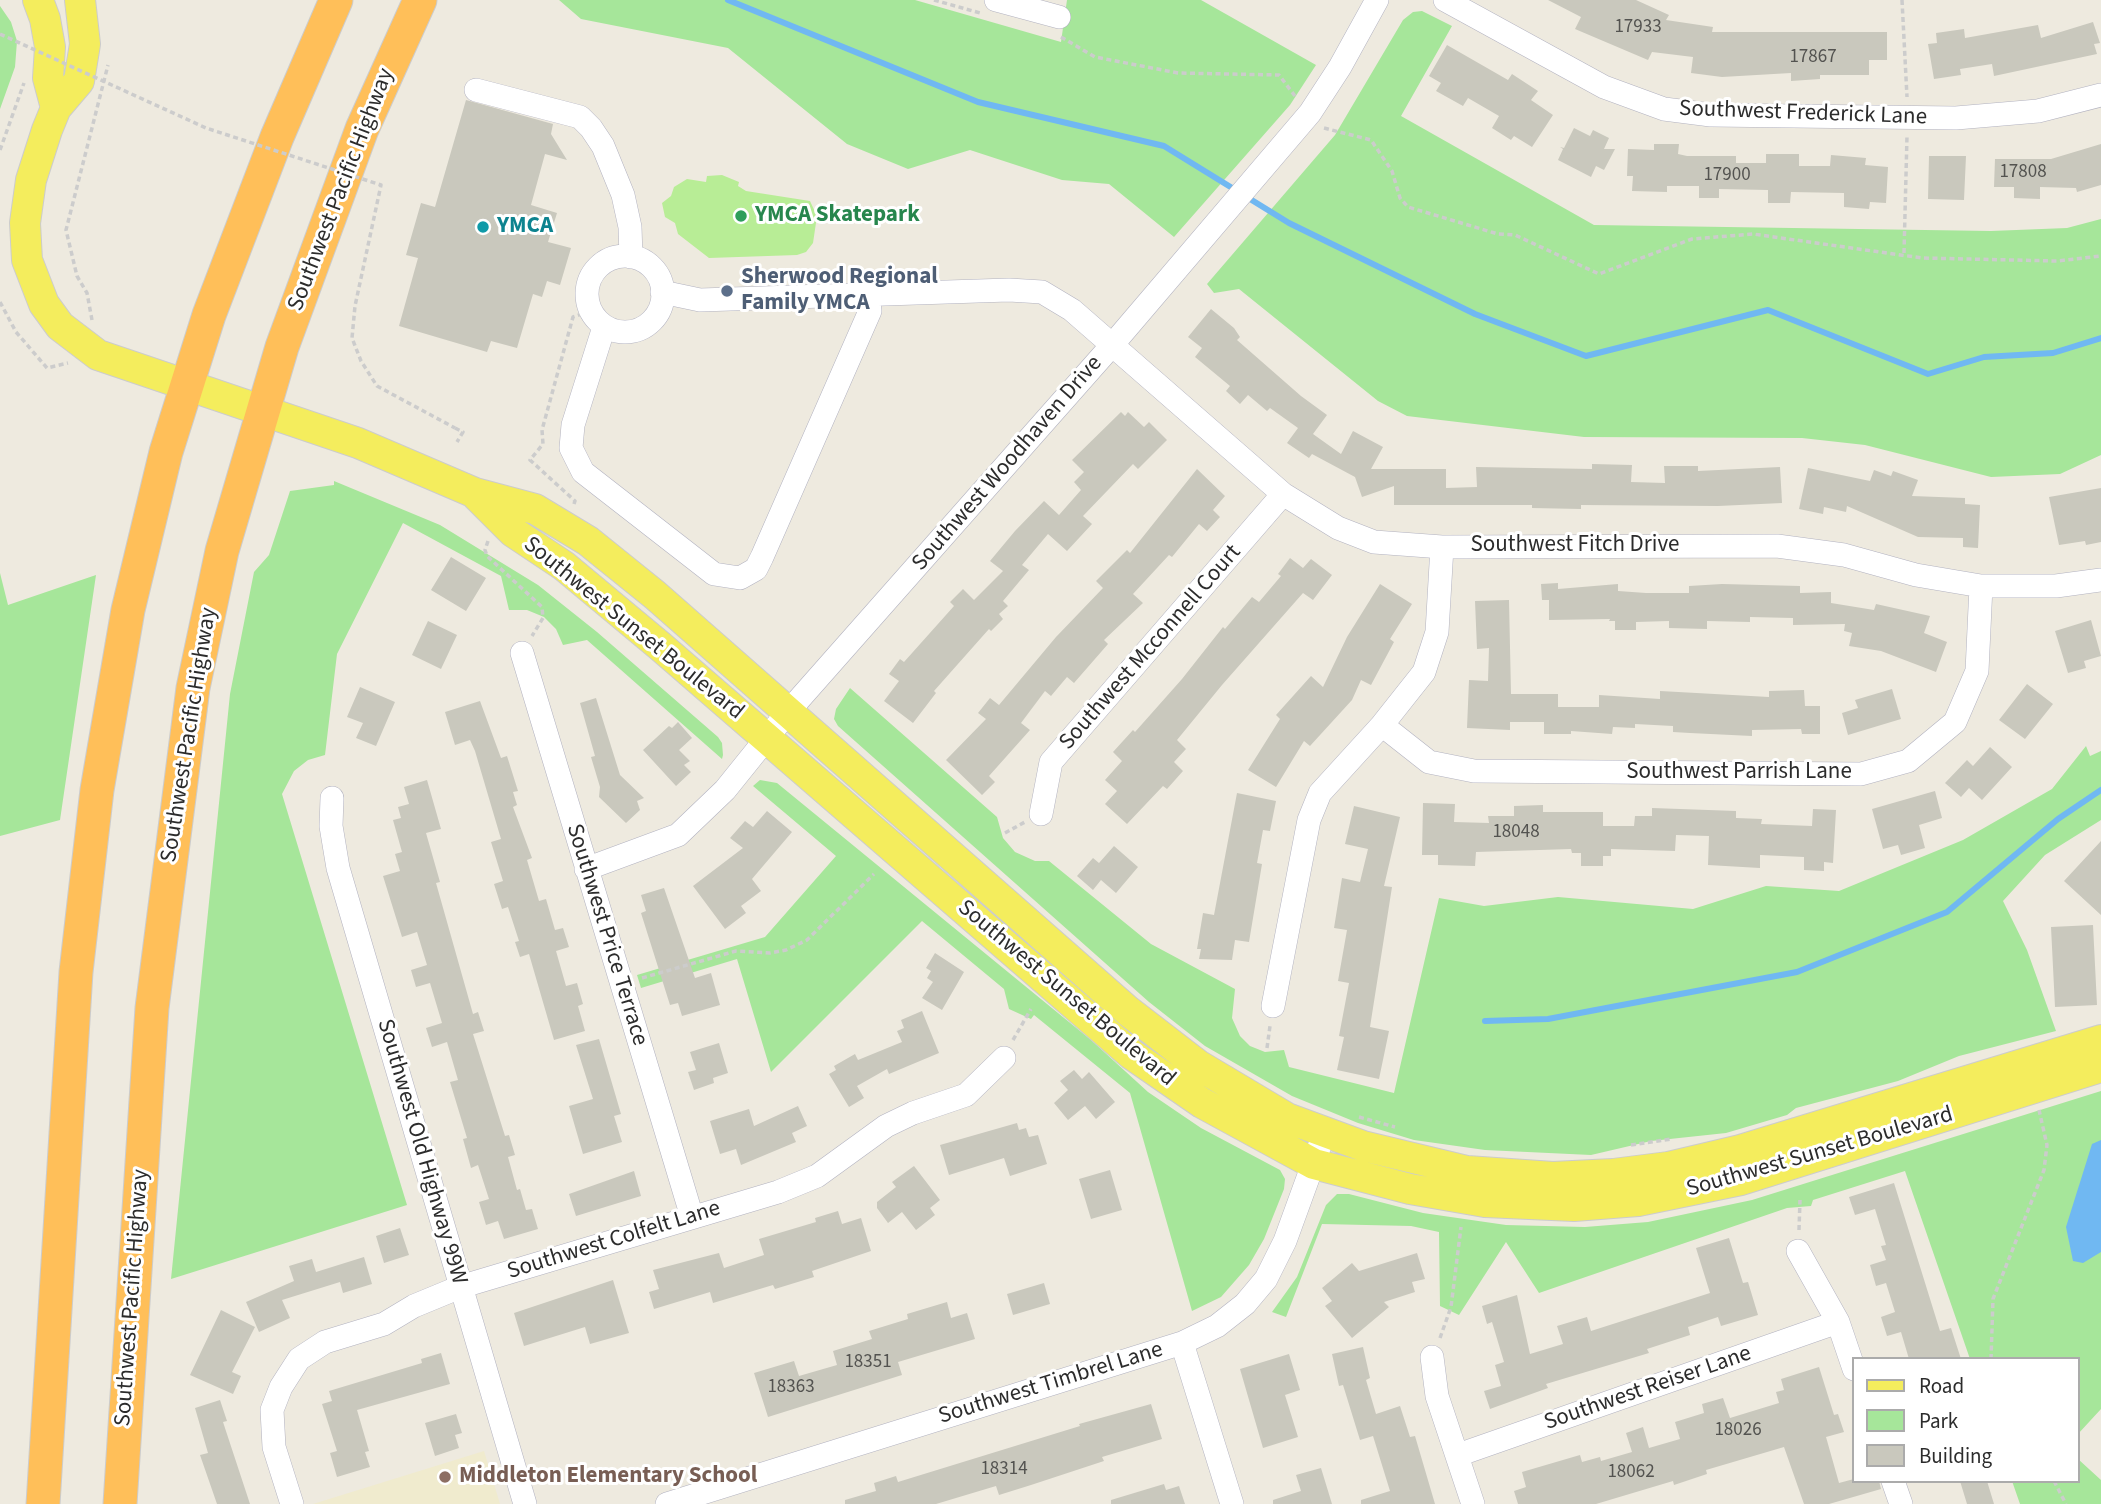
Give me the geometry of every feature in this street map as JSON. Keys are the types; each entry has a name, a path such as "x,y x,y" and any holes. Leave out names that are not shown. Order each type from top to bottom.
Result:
{"highway":[{"path":"43,1504 71,1045 86,863 130,598 146,527 222,276 302,74 336,0"},
{"name":"Southwest Pacific Highway","path":"120,1504 151,1021 193,688 219,564 262,411 335,199 420,0"}],"main road":[{"path":"38,0 47,28 48,78 56,108"},
{"path":"56,108 79,81 85,44 80,0"},
{"name":"Southwest Sunset Boulevard","path":"56,108 31,180 24,223 27,260 44,304 60,326 98,355 370,447 475,493 535,509 588,541 655,595 1164,1040 1229,1085 1324,1134 1392,1155 1467,1171 1553,1177 1613,1174 1668,1167 1740,1150 2101,1040"},
{"name":"Southwest Sunset Boulevard","path":"475,493 513,532 564,566 1131,1054 1202,1103 1314,1164 1410,1189 1485,1202 1574,1206 1638,1201 1741,1180 2101,1067"}],"street":[{"name":"Southwest Woodhaven Drive","path":"586,869 678,835 726,790 788,713 1113,344 1310,113 1340,67 1377,0"},
{"name":"Southwest Frederick Lane","path":"1446,0 1604,87 1664,109 1711,115 1956,118 2038,111 2101,95"},
{"path":"990,7 1058,26"},
{"path":"476,90 580,117 586,123 603,146 623,195 630,226 631,257"},
{"path":"611,257 631,257 652,265 659,276 662,292 657,310 647,325 633,333 613,332 604,327 590,311 587,295 600,264 611,257"},
{"name":"Southwest Fitch Drive","path":"662,292 700,300 1009,290 1042,292 1072,310 1113,344 1283,494 1338,527 1374,542 1443,547 1777,546 1844,555 1916,575 1981,586 2056,586 2101,580"},
{"path":"604,327 573,425 571,448 583,472 714,574 740,578 755,569 762,558 870,311 868,294"},
{"name":"Southwest Mcconnell Court","path":"1041,814 1051,762 1283,494"},
{"path":"1273,1006 1313,811 1320,793 1382,725 1424,672 1437,632 1443,547"},
{"name":"Southwest Parrish Lane","path":"1382,725 1429,762 1474,771 1861,774 1908,761 1955,722 1977,671 1981,586"},
{"name":"Southwest Price Terrace","path":"522,653 692,1217"},
{"name":"Southwest Old Highway 99W","path":"332,797 331,826 338,868 525,1504"},
{"name":"Southwest Colfelt Lane","path":"292,1504 274,1447 272,1410 281,1387 299,1359 325,1342 384,1324 414,1306 460,1287 778,1192 817,1176 886,1126 913,1113 966,1095 1004,1058"},
{"name":"Southwest Timbrel Lane","path":"667,1504 1182,1343 1231,1316 1266,1279 1286,1241 1324,1134"},
{"path":"1798,1251 1838,1322 1853,1365"},
{"name":"Southwest Reiser Lane","path":"1458,1455 1838,1322"},
{"path":"1182,1343 1232,1504"},
{"path":"1432,1357 1437,1396 1473,1504"},
{"path":"1894,1483 1900,1504"}],"path":[{"path":"934,0 990,7"},
{"path":"1902,0 1907,102"},
{"path":"1058,26 1095,57 1178,73 1279,75 1293,94"},
{"path":"0,34 206,128 382,185 355,306 352,338 361,362 377,386 463,432 457,442"},
{"path":"31,39 31,56"},
{"path":"87,293 77,276 66,230 78,174 103,94 109,58"},
{"path":"0,150 27,72"},
{"path":"1324,128 1371,140 1392,171 1400,198 1408,207 1498,234 1515,235 1599,274 1692,239 1753,234 1904,253 1922,258 2013,261 2101,256"},
{"path":"1904,253 1907,133"},
{"path":"0,302 16,332 47,368"},
{"path":"488,541 485,550 487,555 542,607 543,618 522,653"},
{"path":"620,985 736,951 770,953 786,950 807,940 874,874"},
{"path":"1004,1058 1031,1009"},
{"path":"1991,1357 1993,1299 2041,1182 2047,1152 2044,1123 2032,1090"},
{"path":"1355,1116 1391,1125 1403,1132"},
{"path":"1625,1147 1679,1138"},
{"path":"1798,1251 1800,1200"},
{"path":"1432,1357 1451,1307 1461,1227"},
{"path":"2055,1483 2066,1504"}],"shaded area":[{"name":"Middleton Elementary School","path":"484,1451 500,1504 313,1504"}],"green space":[{"path":"559,0 915,0 1061,42 1067,0 1201,0 1316,65 1290,105 1174,237 1109,184 1062,180 970,150 908,169 847,144 728,48 581,19"},
{"path":"0,6 11,22 17,41 15,67 0,109"},
{"path":"1422,11 1452,26 1401,116 1594,225 1991,231 2067,228 2101,219 2101,455 2060,474 1991,477 1865,445 1802,438 1584,437 1407,416 1378,401 1239,289 1214,293 1207,284 1335,135 1403,20 1413,12"},
{"name":"YMCA Skatepark","path":"722,175 739,182 738,186 746,191 810,201 817,216 813,243 806,252 797,255 709,258 678,234 675,223 665,217 662,203 671,196 674,187 687,179 706,182 707,176"},
{"path":"334,481 440,525 538,585 597,632 718,737 722,743 723,755 722,759 587,640 563,645 556,629 544,617 527,610 509,610 501,576 403,523 337,654 325,755 308,760 294,771 282,794 407,1205 171,1279 230,694 254,572 269,555 290,491 334,485"},
{"path":"0,573 8,605 96,575 60,820 0,836"},
{"path":"850,688 997,817 1003,838 1015,852 1035,861 1049,861 1151,944 1235,989 1232,1018 1240,1036 1250,1046 1265,1052 1284,1050 1289,1067 1394,1093 1439,898 1484,906 1558,897 1693,909 1766,886 1839,891 1963,840 2052,789 2086,746 2090,756 2101,751 2101,820 2045,855 2003,901 2027,950 2056,1031 1959,1056 1898,1081 1796,1108 1787,1115 1726,1133 1651,1141 1591,1155 1485,1150 1414,1140 1358,1123 1292,1096 1205,1046 1149,1002 838,726 834,719 836,709"},
{"path":"760,780 777,783 1091,1040 1148,1092 1201,1128 1280,1170 1285,1179 1284,1189 1264,1239 1249,1265 1221,1297 1192,1311 1130,1093 1034,1015 1031,1019 1009,1009 1004,989 922,921 771,1072 737,959 641,988 637,975 765,937 836,856 753,786"},
{"path":"2101,1091 2101,1409 2080,1432 2080,1357 1969,1357 1905,1171 1813,1200 1811,1206 1787,1208 1539,1293 1506,1242 1459,1315 1440,1306 1439,1232 1411,1226 1322,1224 1286,1317 1272,1312 1297,1277 1326,1205 1337,1194 1349,1194 1423,1213 1506,1225 1585,1227 1648,1222 1752,1200"},
{"path":"2080,1461 2101,1480 2101,1504 2020,1504 2013,1483 2080,1483"}],"water":[{"path":"2101,1140 2101,1252 2083,1263 2073,1261 2066,1227 2092,1144"}],"building":[{"path":"1548,0 1636,0 1669,15 1666,20 1713,27 1712,32 1887,32 1887,60 1869,60 1869,75 1820,75 1820,79 1791,81 1791,73 1722,77 1691,73 1693,57 1652,52 1648,60 1575,29 1581,17"},
{"path":"2093,22 2100,43 2094,44 2097,54 1994,76 1992,64 1960,69 1961,75 1934,79 1928,44 1937,43 1936,33 1964,29 1965,38 2038,25 2041,38"},
{"path":"1447,45 1508,80 1512,74 1538,91 1531,100 1553,115 1532,147 1514,136 1511,140 1492,128 1499,116 1468,98 1463,106 1436,91 1441,83 1429,76"},
{"name":"YMCA","path":"466,100 553,124 551,134 567,160 545,154 531,205 557,213 548,242 571,248 560,285 547,281 542,297 533,294 517,348 491,341 487,352 399,326 418,258 406,255 421,203 435,207"},
{"path":"1574,128 1590,136 1593,130 1609,138 1604,149 1615,149 1604,170 1596,166 1591,177 1558,160 1563,149 1560,147 1564,148"},
{"path":"1654,144 1679,144 1678,154 1687,156 1736,156 1736,163 1766,163 1766,154 1799,154 1799,166 1830,166 1831,155 1866,158 1865,165 1888,167 1886,203 1870,202 1869,209 1844,207 1844,193 1791,192 1790,203 1768,203 1768,190 1719,189 1719,198 1699,198 1699,186 1667,186 1667,192 1632,191 1633,176 1627,176 1628,149 1654,150"},
{"path":"2101,144 2101,185 2077,192 2076,188 2040,187 2040,199 2014,198 2014,187 1994,187 1995,159 2051,159"},
{"path":"1929,156 1966,156 1964,200 1928,199"},
{"path":"1211,309 1234,328 1240,337 1237,340 1327,415 1313,434 1341,454 1353,431 1383,447 1371,469 1446,469 1446,488 1477,487 1476,467 1592,469 1592,464 1632,465 1631,482 1665,483 1664,466 1698,466 1698,471 1780,467 1782,503 1718,506 1581,505 1581,509 1532,508 1532,505 1394,505 1394,486 1362,497 1355,477 1312,454 1309,458 1287,443 1298,428 1270,408 1267,411 1248,395 1240,404 1226,391 1230,386 1195,357 1202,348 1188,337"},
{"path":"1121,412 1125,416 1128,412 1144,427 1149,422 1167,440 1138,469 1133,464 1083,516 1092,524 1067,551 1048,534 1022,565 1029,570 1003,601 1008,606 999,614 1003,619 991,631 989,629 934,691 936,693 913,723 884,701 899,681 889,674 900,659 904,662 954,606 950,602 963,589 974,600 1003,571 990,561 1044,501 1059,515 1081,490 1074,482 1084,472 1072,460"},
{"path":"1808,468 1870,481 1874,470 1891,476 1893,471 1918,480 1912,496 1965,498 1965,504 1980,505 1978,548 1963,547 1963,538 1918,537 1847,506 1846,512 1824,507 1823,514 1799,509"},
{"path":"1197,469 1225,496 1213,510 1220,517 1207,531 1199,524 1172,557 1169,555 1133,594 1143,603 1104,640 1108,644 1074,683 1067,677 1051,696 1045,691 1021,723 1030,730 989,776 995,782 982,795 946,760 986,719 978,713 990,698 999,705 1056,637 1103,588 1096,581 1127,550 1130,553"},
{"path":"2101,488 2101,542 2086,545 2085,541 2059,545 2049,497"},
{"path":"451,557 486,578 466,611 431,590"},
{"path":"1290,558 1303,568 1311,559 1332,575 1313,600 1303,593 1222,685 1177,740 1186,749 1174,762 1183,771 1167,789 1163,786 1127,824 1105,804 1117,791 1105,780 1122,761 1113,752 1133,730 1135,732 1223,627 1225,629 1252,597 1259,602 1281,576 1278,574"},
{"path":"1558,583 1558,589 1618,584 1618,591 1646,593 1689,593 1689,586 1722,584 1800,586 1800,593 1831,592 1831,603 1874,610 1876,604 1930,616 1924,633 1947,642 1936,672 1881,651 1849,646 1852,633 1844,631 1845,624 1793,625 1793,618 1750,617 1750,622 1707,621 1707,629 1669,628 1669,621 1636,622 1636,630 1615,630 1615,621 1609,621 1610,619 1549,620 1549,600 1542,600 1541,584"},
{"path":"1380,584 1412,604 1390,639 1394,642 1371,685 1361,680 1352,700 1310,746 1304,741 1276,787 1248,770 1280,719 1276,715 1311,676 1323,687 1347,637"},
{"path":"1509,600 1511,694 1558,694 1558,707 1599,707 1599,695 1660,699 1660,691 1769,697 1769,691 1804,690 1805,706 1820,706 1820,734 1802,734 1801,729 1752,730 1752,736 1690,733 1673,732 1673,726 1635,724 1635,728 1613,727 1612,734 1571,731 1571,734 1544,734 1544,722 1510,722 1510,730 1467,728 1469,680 1488,681 1489,648 1477,649 1475,601"},
{"path":"2091,620 2101,656 2084,661 2086,668 2068,673 2055,631"},
{"path":"428,621 457,635 441,669 412,655"},
{"path":"2027,684 2053,704 2025,739 1999,720"},
{"path":"360,687 395,702 376,746 356,738 363,723 347,717"},
{"path":"1892,689 1901,719 1848,735 1842,713 1858,708 1855,700"},
{"path":"596,698 620,775 644,798 637,801 640,810 626,823 599,797 600,787 591,757 595,756 580,703"},
{"path":"480,701 501,758 507,756 518,791 513,792 517,805 513,807 532,858 527,860 539,901 546,899 555,930 563,928 569,947 556,951 566,986 577,983 583,1004 578,1006 585,1031 554,1040 529,954 520,957 515,942 519,941 508,907 502,909 494,884 503,881 491,842 501,839 475,751 470,740 455,745 445,712"},
{"path":"678,722 692,738 679,750 690,761 684,765 691,772 676,786 643,750 669,726 672,728"},
{"path":"1990,747 2012,767 1982,800 1969,788 1961,797 1945,783 1967,760 1973,766"},
{"path":"427,780 441,829 426,833 440,882 436,883 473,1014 478,1012 484,1031 473,1034 505,1136 509,1135 515,1155 508,1157 517,1190 520,1189 526,1210 532,1209 538,1229 504,1239 498,1221 486,1225 479,1202 489,1199 478,1165 471,1168 463,1139 467,1138 450,1082 458,1080 447,1042 432,1047 426,1028 442,1023 430,983 416,987 411,970 427,965 417,932 402,937 383,876 400,871 395,854 402,852 393,820 401,818 398,807 409,804 404,787"},
{"path":"1935,791 1942,818 1919,825 1925,848 1901,855 1898,845 1883,849 1872,809"},
{"path":"1237,793 1276,801 1270,831 1263,830 1257,863 1262,864 1249,942 1235,940 1232,960 1199,959 1201,949 1197,949 1203,913 1214,915"},
{"path":"1423,803 1455,804 1454,822 1489,823 1488,816 1514,816 1514,806 1543,805 1543,812 1603,812 1603,826 1634,826 1635,816 1652,816 1652,808 1736,811 1736,818 1762,819 1761,824 1812,826 1813,809 1836,810 1833,863 1824,862 1824,871 1804,870 1804,857 1760,855 1760,868 1708,865 1709,836 1676,835 1675,851 1611,849 1611,856 1603,856 1603,866 1581,866 1581,853 1572,853 1571,849 1476,852 1475,866 1438,865 1438,855 1422,855"},
{"path":"1354,806 1400,817 1384,886 1392,887 1370,1027 1389,1031 1379,1079 1337,1070 1344,1037 1339,1036 1349,983 1338,981 1347,930 1334,928 1342,878 1360,882 1368,849 1345,844"},
{"path":"767,811 792,832 752,879 761,891 741,906 746,913 725,929 693,886 743,848 730,838 745,821 753,827"},
{"path":"2101,841 2101,915 2064,881"},
{"path":"1114,846 1138,867 1116,893 1101,880 1093,890 1077,876 1093,858 1099,863"},
{"path":"664,888 695,978 711,973 720,1005 682,1016 678,1003 670,1005 641,913 646,911 641,895"},
{"path":"2093,925 2097,1005 2055,1007 2051,927"},
{"path":"935,953 964,972 942,1010 922,998 933,982 927,978 931,971 926,968"},
{"path":"922,1011 939,1053 889,1074 887,1069 857,1086 864,1098 849,1107 829,1074 836,1070 834,1066 855,1054 858,1060 902,1042 897,1031 904,1028 901,1020"},
{"path":"599,1039 621,1114 614,1116 622,1142 583,1154 569,1106 593,1099 576,1045"},
{"path":"719,1043 728,1073 713,1078 714,1083 694,1090 688,1072 696,1070 690,1052"},
{"path":"1074,1070 1082,1079 1089,1072 1115,1102 1096,1119 1085,1106 1068,1120 1054,1103 1068,1090 1060,1081"},
{"path":"798,1106 807,1126 792,1133 796,1142 741,1165 736,1149 720,1154 710,1121 749,1109 754,1126"},
{"path":"1017,1123 1019,1130 1026,1128 1029,1137 1038,1135 1047,1164 1010,1176 1004,1158 949,1175 940,1145"},
{"path":"914,1166 940,1200 930,1208 935,1215 916,1230 902,1212 888,1223 877,1208 877,1202 896,1187 892,1182"},
{"path":"1110,1170 1122,1210 1091,1219 1079,1179"},
{"path":"634,1171 641,1196 576,1216 569,1194"},
{"path":"1894,1183 1940,1331 1951,1328 1960,1357 1908,1357 1901,1332 1887,1336 1881,1317 1895,1312 1886,1283 1876,1286 1870,1265 1886,1260 1881,1246 1886,1245 1875,1209 1855,1215 1849,1197"},
{"path":"838,1211 842,1224 861,1218 871,1251 812,1271 814,1277 775,1289 773,1285 713,1303 710,1292 654,1309 649,1292 659,1289 653,1270 719,1253 724,1268 764,1255 759,1239 816,1222 815,1218"},
{"path":"400,1228 409,1255 384,1263 376,1236"},
{"path":"1729,1238 1743,1283 1748,1282 1758,1315 1721,1326 1718,1317 1688,1327 1690,1335 1647,1349 1649,1353 1546,1384 1548,1388 1490,1409 1484,1391 1501,1386 1495,1365 1504,1362 1492,1322 1487,1324 1482,1306 1517,1295 1530,1354 1563,1344 1557,1326 1587,1317 1591,1331 1710,1293 1696,1248"},
{"path":"1417,1253 1425,1279 1412,1282 1415,1292 1384,1302 1389,1307 1352,1338 1325,1306 1332,1301 1322,1288 1352,1263 1359,1271"},
{"path":"364,1257 372,1284 343,1293 340,1282 282,1300 290,1318 259,1332 246,1302 294,1281 289,1266 312,1259 316,1272"},
{"path":"613,1280 629,1333 590,1344 585,1327 524,1346 514,1313"},
{"path":"1044,1283 1050,1304 1013,1315 1007,1294"},
{"path":"947,1302 951,1318 967,1313 975,1339 898,1362 902,1375 768,1417 754,1373 794,1361 799,1376 837,1365 833,1351 872,1339 869,1331 908,1319 907,1314"},
{"path":"221,1310 255,1327 232,1372 241,1376 233,1394 190,1375"},
{"path":"1363,1347 1370,1378 1366,1380 1376,1414 1400,1406 1410,1437 1415,1436 1435,1504 1361,1504 1361,1500 1390,1491 1373,1436 1360,1440 1343,1385 1339,1386 1332,1354"},
{"path":"441,1353 450,1384 357,1410 369,1451 365,1452 370,1467 337,1477 330,1453 337,1451 322,1404 332,1401 329,1391 422,1363 421,1359"},
{"path":"1289,1354 1300,1390 1285,1395 1298,1437 1263,1448 1240,1369"},
{"path":"1819,1367 1834,1415 1838,1414 1844,1432 1826,1437 1839,1483 1853,1479 1853,1483 1880,1483 1881,1489 1829,1504 1804,1504 1784,1447 1706,1470 1707,1474 1674,1485 1673,1481 1596,1504 1518,1504 1514,1491 1526,1487 1522,1472 1580,1455 1582,1462 1600,1457 1601,1461 1632,1452 1626,1433 1643,1427 1649,1448 1680,1439 1675,1422 1704,1413 1702,1404 1723,1398 1730,1418 1779,1403 1776,1392 1784,1390 1781,1379"},
{"path":"220,1400 227,1421 223,1422 250,1504 217,1504 200,1455 208,1453 195,1408"},
{"path":"1151,1404 1162,1439 1102,1457 1104,1461 1031,1485 999,1495 996,1486 936,1504 845,1504 845,1500 876,1491 874,1483 896,1476 898,1482 1080,1426 1079,1424"},
{"path":"456,1414 462,1433 455,1435 459,1448 435,1456 425,1423"},
{"path":"1321,1468 1332,1504 1273,1504 1273,1500 1301,1491 1296,1475"},
{"path":"1961,1483 1988,1483 1994,1504 1967,1504"},
{"path":"1164,1484 1166,1490 1179,1486 1185,1504 1111,1504 1111,1500"}],"waterway":[{"path":"728,0 978,102 1164,146 1289,223 1475,314 1586,356 1768,310 1928,374 1984,357 2053,353 2101,338"},
{"path":"1485,1021 1548,1019 1797,972 1947,912 2058,819 2101,790"}],"place":[{"name":"YMCA Skatepark","path":"741,216"},
{"name":"YMCA","path":"483,227"},
{"name":"Sherwood Regional Family YMCA","path":"727,291"},
{"name":"Middleton Elementary School","path":"445,1477"}]}
